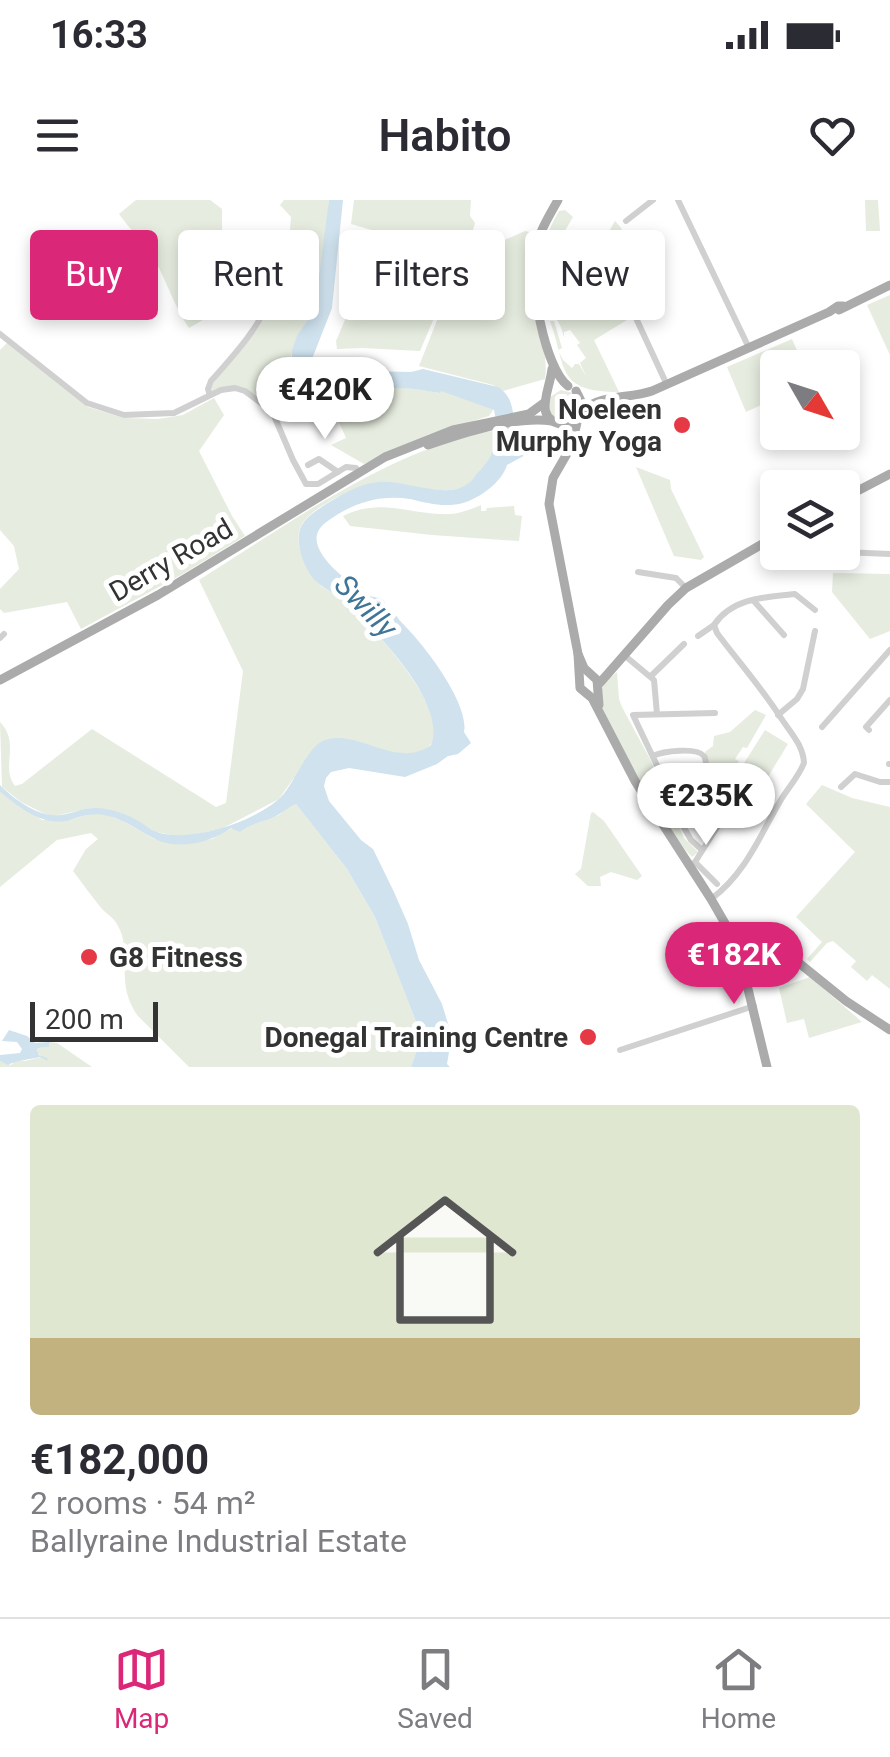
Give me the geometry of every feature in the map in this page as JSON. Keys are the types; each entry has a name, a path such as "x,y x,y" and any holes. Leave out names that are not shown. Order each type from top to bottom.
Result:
{"main road":[{"path":"558,200 538,238 533,271 535,297 552,366 560,380 583,402 572,443 554,478 549,510 578,654 581,689 592,698 636,781 692,864 738,943 768,1067"},
{"path":"555,422 568,424 592,404 639,396 667,385 890,285"},
{"path":"552,366 546,413 567,440 566,452"},
{"path":"545,400 557,387 608,399"},
{"name":"Derry Road","path":"519,419 545,400"},
{"name":"Derry Road","path":"0,680 158,595 360,473 488,424 519,419 555,422"},
{"path":"860,490 890,474"},
{"path":"595,680 614,667 686,588 760,545"},
{"path":"578,654 595,680 604,722"},
{"path":"580,682 584,676 595,680"},
{"path":"586,693 594,692 595,680"},
{"path":"738,943 759,938 779,945 846,1002 890,1030"}],"street":[{"path":"626,221 653,200"},
{"path":"678,200 748,348"},
{"path":"210,395 211,381 260,320"},
{"path":"637,320 667,385"},
{"path":"0,334 86,403 124,415 174,414 228,388 245,391 267,406 276,419 306,484 318,484 351,466 360,473"},
{"path":"308,465 319,459 338,472"},
{"path":"860,553 890,554"},
{"path":"638,572 676,578 686,588"},
{"path":"698,636 732,607 753,600 795,594 816,610"},
{"path":"753,600 784,635"},
{"path":"711,899 740,871 804,763 797,741 714,625"},
{"path":"778,715 803,689 814,632"},
{"path":"651,676 684,644"},
{"path":"822,727 890,650"},
{"path":"624,655 656,684 657,714"},
{"path":"869,730 866,727 890,700"},
{"path":"702,850 680,821 633,715 715,714"},
{"path":"653,756 668,751 700,752 704,756 706,774 680,814"},
{"path":"804,755 816,751"},
{"path":"845,786 855,774 890,782"},
{"path":"717,884 692,864 740,792"},
{"path":"620,1050 754,1006"}],"shaded area":[{"path":"136,200 210,200 222,209 222,230 178,230 178,309 158,267 158,230 131,230 119,214"},
{"path":"284,200 329,200 319,284 319,230 290,230 291,217 280,205"},
{"path":"354,200 471,200 470,216 475,223 473,230 371,230 351,224"},
{"path":"865,200 878,200 880,231 866,231"},
{"path":"565,210 573,217 565,230 550,230 559,211"},
{"path":"525,231 525,320 535,320 545,355 545,379 503,391 419,366 437,320 505,320 505,240"},
{"path":"890,295 890,355 867,305"},
{"path":"184,320 203,320 189,328"},
{"path":"263,320 307,320 291,360 354,396 384,388 439,393 440,390 493,410 489,416 428,435 364,464 331,445 346,438 334,411 315,415 275,411 254,394 213,393 214,382"},
{"path":"345,320 433,320 420,351 337,349 336,341"},
{"path":"557,320 627,320 594,340 619,392 584,387 574,382 559,352 572,368 579,364 586,376 580,363 586,358 577,345 580,343 570,330 564,332 564,337"},
{"path":"550,321 554,321 562,348 558,350"},
{"path":"792,339 797,350 766,350"},
{"path":"8,342 88,407 124,418 183,415 214,398 224,415 199,451 245,536 81,629 67,602 4,613 0,609 0,589 19,569 14,546 0,530 0,350"},
{"path":"760,353 760,406 746,412 727,367"},
{"path":"561,390 573,393 579,404 577,414 564,420 554,418 549,411 550,397"},
{"path":"495,431 489,458 463,487 445,490 373,483 326,503 307,517 299,532 300,551 321,586 368,625 394,653 419,690 434,726 433,740 423,750 393,753 342,739 293,779 279,799 221,829 192,835 156,832 127,815 101,809 45,814 2,787 0,722 9,739 9,771 15,786 92,729 216,807 226,803 243,671 199,580 368,476 444,443"},
{"path":"636,467 670,480 704,557 701,560 674,556"},
{"path":"481,505 481,511 514,506 515,515 522,516 519,541 350,526 343,516 381,507 452,514"},
{"path":"833,573 890,574 890,631 870,639 832,592"},
{"path":"617,672 622,707 651,761 684,838 698,852 692,857 632,769 606,718 602,690"},
{"path":"755,710 766,715 747,748 743,747 735,759 739,761 730,777 709,767 705,752 713,746 714,736 730,732"},
{"path":"765,730 788,744 758,793 734,779"},
{"path":"822,785 852,798 890,807 890,989 872,975 867,981 851,967 856,961 833,941 810,962 807,959 822,942 796,917 855,852 806,804"},
{"path":"0,792 42,820 103,814 154,839 176,844 212,839 232,828 279,815 296,804 347,869 375,917 417,1024 419,1044 411,1067 189,1067 138,1016 127,992 124,947 118,926 73,871 86,849 98,839 91,833 57,840 0,887"},
{"path":"593,812 604,821 642,876 637,880 611,872 600,877 601,886 588,886 575,874 581,869"},
{"path":"810,977 862,1022 809,1038 804,1019 787,1023 779,988"},
{"path":"49,1042 57,1043 92,1067 0,1067 0,1061 11,1065 16,1060 42,1057 37,1048 48,1047"}],"water":[{"name":"Swilly","path":"329,200 343,200 332,308 312,365 320,374 331,377 423,369 498,387 510,401 518,433 529,453 507,465 495,483 470,501 443,505 376,499 335,516 317,535 320,552 332,567 363,591 383,600 432,659 453,690 464,720 464,732 471,743 458,754 405,777 349,768 331,772 324,786 329,801 373,849 394,892 419,960 442,1004 451,1040 447,1064 450,1067 411,1067 419,1044 417,1024 375,917 347,869 296,804 240,832 231,828 206,841 176,844 157,840 121,820 103,815 50,821 24,810 0,792 0,785 44,814 103,809 125,814 160,833 190,835 241,821 270,806 286,791 321,742 347,739 403,753 431,745 433,727 417,685 366,623 312,577 300,551 300,529 323,506 364,485 389,482 444,490 465,486 489,458 495,443 498,429 494,410 441,391 388,388 366,390 354,396 319,396 298,382 292,368 292,350 307,320 319,320 319,276"},
{"path":"9,1030 35,1043 49,1042 49,1047 37,1050 48,1061 40,1057 8,1065 0,1061 0,1055 20,1053 22,1049 17,1042 2,1041"}],"place":[{"name":"Noeleen Murphy Yoga","path":"682,425"},
{"name":"G8 Fitness","path":"89,957"},
{"name":"Donegal Training Centre","path":"588,1037"}]}
